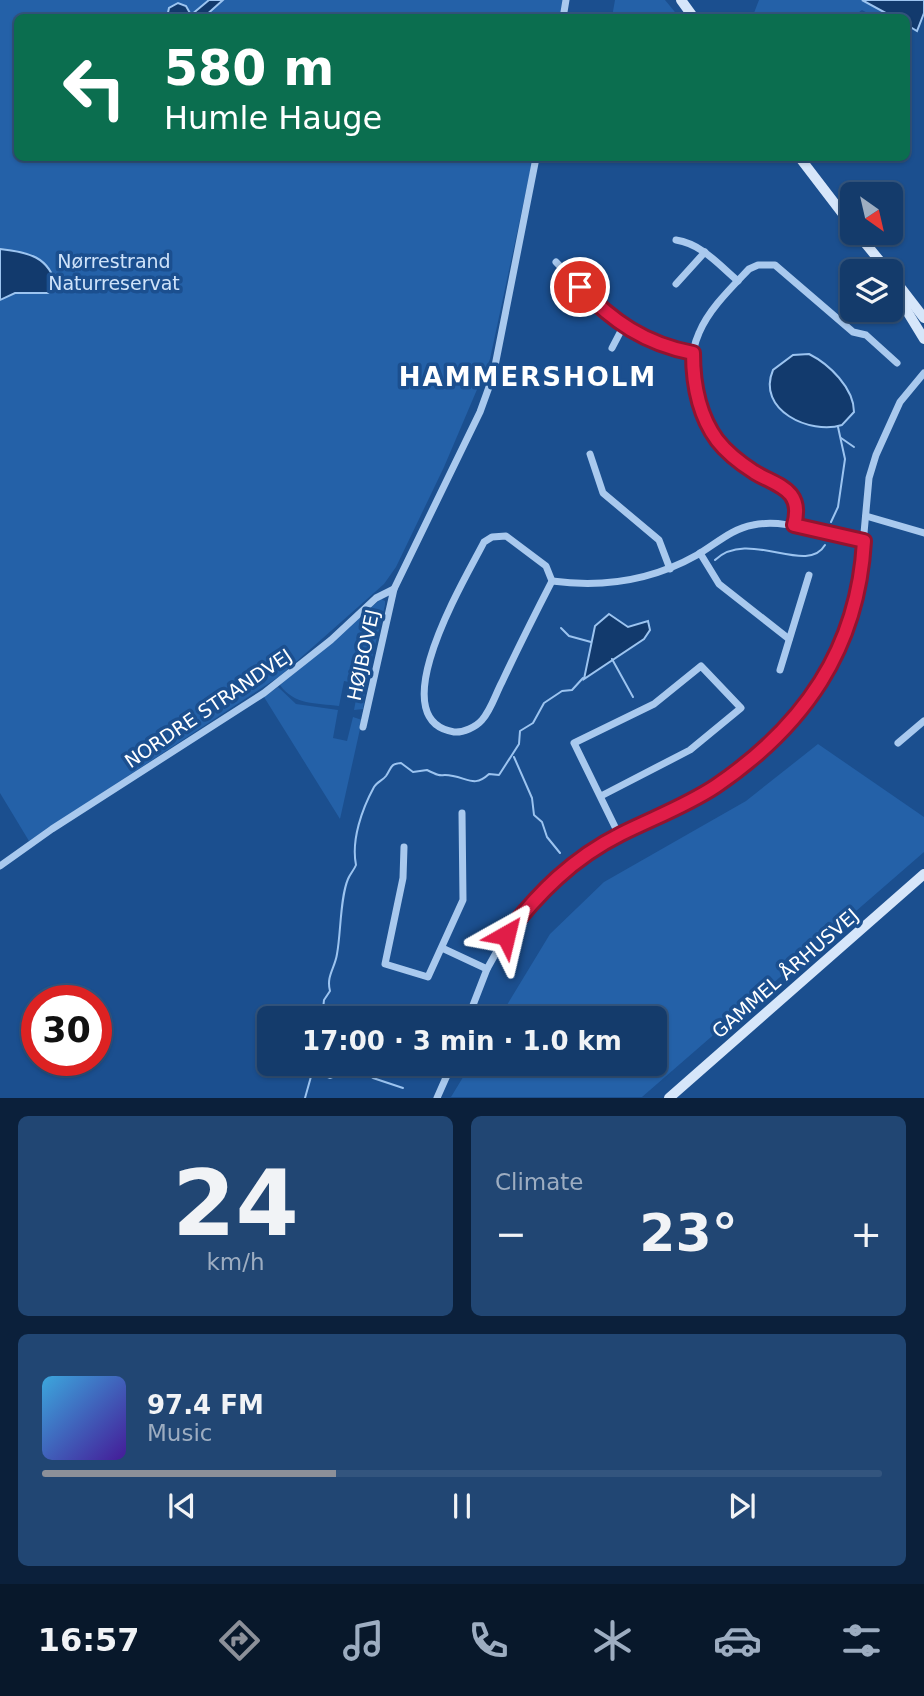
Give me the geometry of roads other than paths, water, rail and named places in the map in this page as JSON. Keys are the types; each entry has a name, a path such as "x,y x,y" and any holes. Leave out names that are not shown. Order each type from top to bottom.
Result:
{"main road":[{"path":"802,161 840,210"},
{"path":"866,245 877,259"},
{"path":"903,292 924,318"},
{"path":"903,305 924,339"},
{"name":"GAMMEL ÅRHUSVEJ","path":"669,1097 924,874"}],"street":[{"path":"394,589 480,412 493,376 535,161"},
{"path":"676,240 689,242 705,252 738,281"},
{"path":"676,284 705,252"},
{"path":"556,262 608,316 667,348 693,353"},
{"path":"794,525 794,503 788,491 731,455 699,406 693,353 707,319 738,281 758,265 775,265 853,332 866,335 897,363"},
{"path":"555,282 566,272"},
{"path":"612,348 624,325"},
{"path":"473,1006 487,969 506,935 550,884 574,863 619,835 715,786 776,737 823,680 843,643 858,599 869,478 876,455 900,402 924,373"},
{"path":"590,454 603,493 659,540 670,569"},
{"path":"866,516 924,533"},
{"path":"552,581 613,584 670,569 743,527 771,523 794,525 864,541"},
{"path":"506,536 546,566 552,581 483,719 459,733 444,730 431,721 424,709 424,689 434,641 484,542 492,537 506,536"},
{"path":"700,553 719,584 789,639"},
{"path":"780,670 809,575"},
{"name":"HØJBOVEJ","path":"363,727 394,589"},
{"name":"NORDRE STRANDVEJ","path":"0,866 52,829 264,693 331,640 376,598 394,589"},
{"path":"601,796 690,750 741,708 701,666 654,704 574,743 619,835"},
{"path":"898,743 924,721"},
{"path":"404,846 403,878 384,964 428,977 463,900 463,813"},
{"path":"442,948 487,969"},
{"path":"437,1097 447,1076"}],"waterway":[{"path":"831,522 838,507 845,459 838,427"},
{"path":"841,438 854,447"},
{"path":"715,560 728,551 744,549 805,556 816,553 825,545"},
{"path":"561,628 569,636 591,642"},
{"path":"612,659 633,697"},
{"path":"323,1006 330,991 330,976 337,954 345,887 356,865 355,845 359,825 375,785 386,776 393,765 401,763 413,772 427,770 472,781 480,780 489,774 499,775 519,744 520,731 533,723 544,703 562,691 572,690 583,678"},
{"path":"514,757 532,798 534,815 542,822 547,837 560,853"},
{"path":"305,1098 311,1076"},
{"path":"325,1076 335,1076"},
{"path":"370,1076 403,1088"}],"district":[{"name":"HAMMERSHOLM","path":"528,377"}],"park label":[{"name":"Nørrestrand Naturreservat","path":"114,272"}]}
